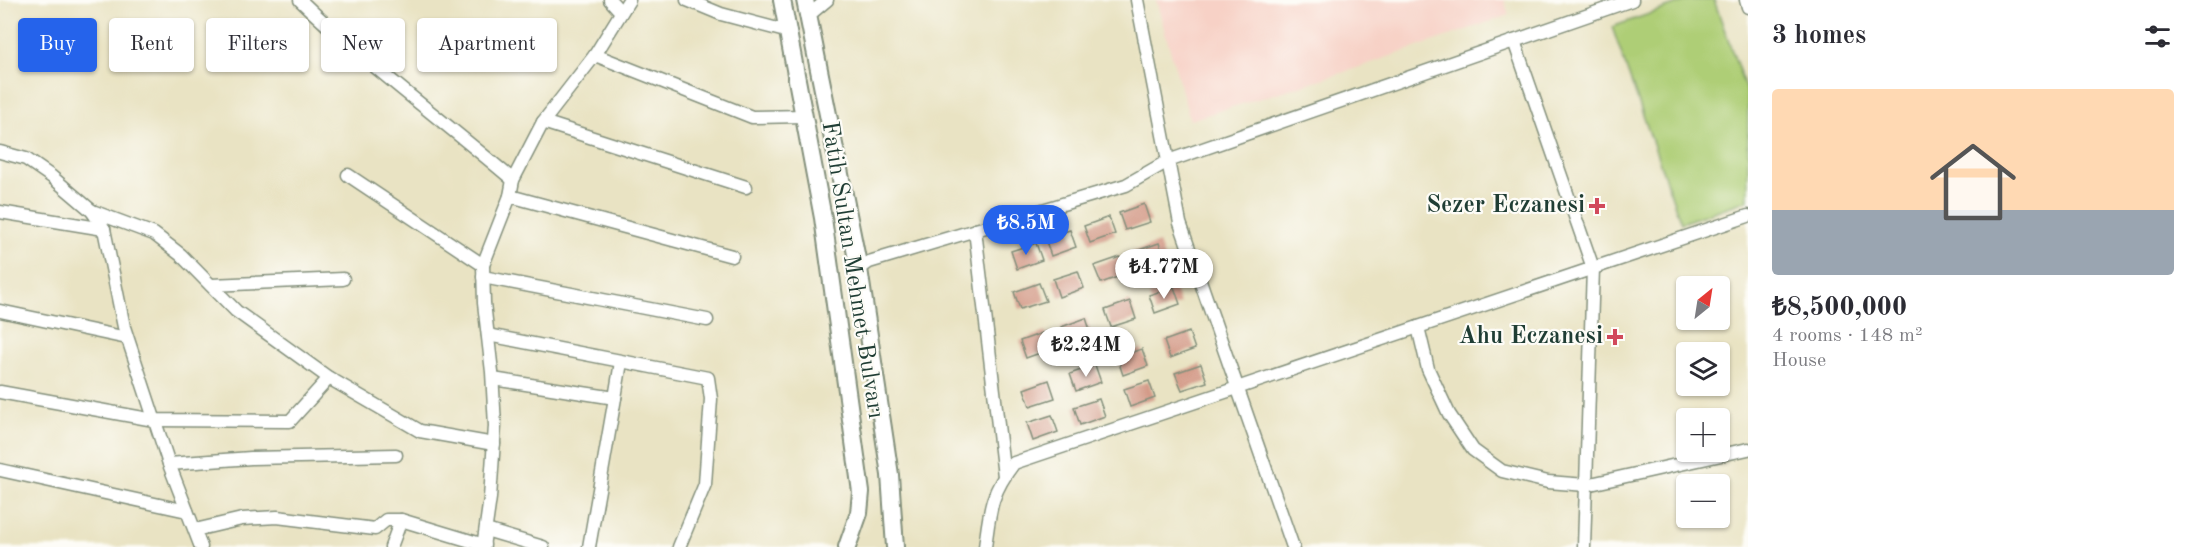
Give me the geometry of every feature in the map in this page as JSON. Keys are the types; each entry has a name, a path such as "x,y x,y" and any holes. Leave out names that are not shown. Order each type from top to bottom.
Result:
{"main road":[{"name":"Fatih Sultan Mehmet Bulvarı","path":"782,0 823,218 861,492 858,513 846,547"},
{"name":"Fatih Sultan Mehmet Bulvarı","path":"807,8 859,269 890,475 895,547"}],"street":[{"path":"300,0 338,37 513,180"},
{"path":"610,0 621,12"},
{"path":"195,530 242,519 277,517 375,529 386,520 401,520 484,546 495,426 483,271 510,196 513,180 543,122 595,55 629,0"},
{"path":"687,0 721,14 789,32"},
{"path":"807,8 827,0"},
{"path":"1137,0 1180,223 1293,547"},
{"path":"859,269 869,262 1126,185 1168,161 1632,0"},
{"path":"1746,0 1748,7"},
{"path":"1514,41 1593,268 1584,547"},
{"path":"595,55 752,117 804,116"},
{"path":"543,122 746,187"},
{"path":"0,152 26,159 92,211 154,234 181,255 236,310 329,378 420,431 494,444"},
{"path":"348,175 483,271 707,320"},
{"path":"510,196 732,256"},
{"path":"92,211 104,229 127,338 169,464 201,547"},
{"path":"0,212 104,229"},
{"path":"986,547 991,502 1004,476 1014,463 1748,216"},
{"path":"975,230 1004,476"},
{"path":"211,285 343,279"},
{"path":"0,311 127,338"},
{"path":"1418,327 1428,369 1449,414 1473,450 1502,471 1548,482 1586,484 1748,448"},
{"path":"488,335 621,363 708,378 711,399 705,484 679,547"},
{"path":"589,547 621,363"},
{"path":"0,392 154,420 290,421 329,378"},
{"path":"493,379 615,398"},
{"path":"169,464 251,458 396,455"},
{"path":"0,470 188,511"},
{"path":"391,547 401,520"},
{"path":"486,530 543,547"}],"shaded area":[{"path":"1156,0 1504,0 1509,15 1351,70 1190,120"}],"green space":[{"path":"1689,0 1714,0 1748,96 1748,200 1681,223 1612,27"}],"building":[{"path":"1144,204 1150,222 1125,230 1119,213"},
{"path":"1109,217 1115,234 1090,243 1084,226"},
{"path":"1070,230 1076,247 1051,256 1045,238"},
{"path":"1036,243 1042,260 1017,269 1011,251"},
{"path":"1159,243 1165,260 1139,269 1133,252"},
{"path":"1120,257 1126,274 1101,283 1094,266"},
{"path":"1078,271 1084,288 1059,297 1053,279"},
{"path":"1039,283 1046,301 1020,309 1014,292"},
{"path":"1174,287 1180,304 1155,313 1149,295"},
{"path":"1130,301 1136,319 1111,327 1105,310"},
{"path":"1086,318 1092,336 1067,344 1061,327"},
{"path":"1045,332 1051,349 1026,358 1020,341"},
{"path":"1189,332 1195,349 1170,358 1164,341"},
{"path":"1142,349 1148,366 1123,375 1117,357"},
{"path":"1201,364 1207,382 1182,390 1175,373"},
{"path":"1095,365 1101,382 1076,391 1070,374"},
{"path":"1049,380 1055,398 1030,406 1024,389"},
{"path":"1149,381 1155,398 1130,407 1124,389"},
{"path":"1099,399 1105,416 1080,425 1074,407"},
{"path":"1052,415 1058,432 1033,441 1027,423"}],"place":[{"name":"Sezer Eczanesi","path":"1597,206"},
{"name":"Ahu Eczanesi","path":"1615,337"}]}
